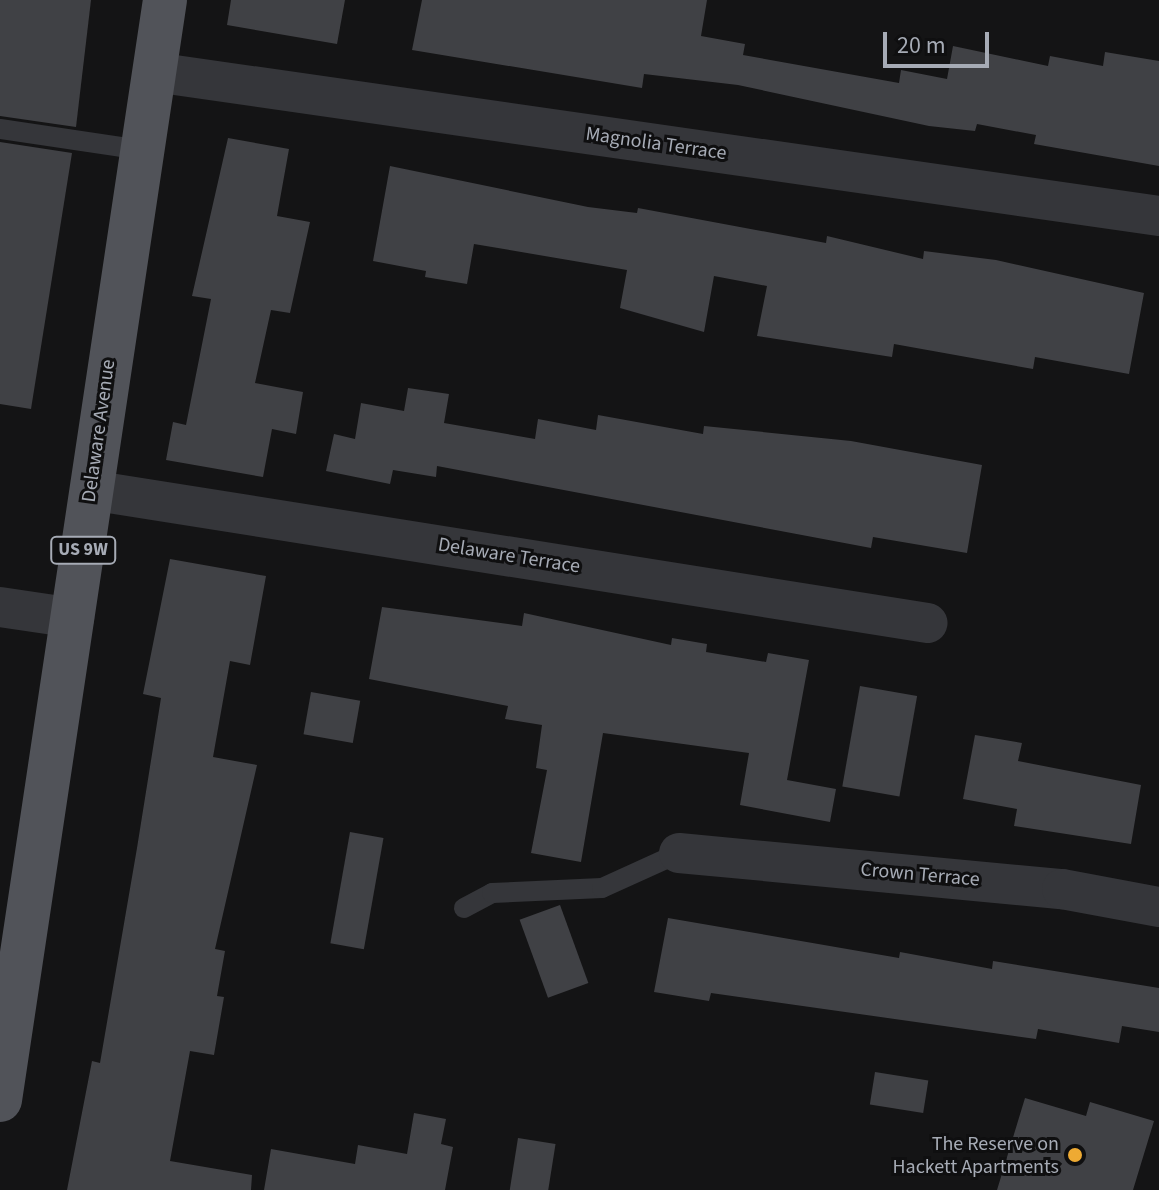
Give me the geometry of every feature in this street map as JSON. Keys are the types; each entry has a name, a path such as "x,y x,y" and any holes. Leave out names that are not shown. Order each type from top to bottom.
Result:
{"main road":[{"name":"Delaware Avenue","path":"0,1100 165,0"}],"street":[{"name":"Magnolia Terrace","path":"154,72 1159,216"},
{"name":"Delaware Terrace","path":"90,490 928,623"},
{"path":"0,607 74,618"},
{"name":"Crown Terrace","path":"679,853 1051,888 1159,907"}],"lane":[{"path":"0,129 142,150"},
{"path":"464,908 492,893 602,888 679,853"}],"building":[{"path":"0,0 91,0 76,127 0,116"},
{"path":"231,0 345,0 337,44 227,25"},
{"path":"422,0 707,0 701,36 745,44 743,55 899,83 901,70 947,79 953,46 1048,66 1050,56 1103,66 1105,52 1159,61 1159,166 1034,144 1036,135 977,124 975,131 929,126 738,85 644,74 642,88 412,50"},
{"path":"228,138 289,149 277,216 310,222 290,313 271,310 255,383 303,392 296,434 272,429 263,477 166,460 173,422 186,425 211,299 192,296"},
{"path":"0,142 72,153 31,409 0,404"},
{"path":"390,166 588,207 637,213 638,208 826,243 827,236 923,259 924,251 996,260 1144,293 1129,374 1035,357 1033,369 894,344 892,357 757,336 767,286 714,276 704,332 620,308 627,270 474,244 467,284 425,277 426,271 373,261"},
{"path":"408,388 449,394 444,423 535,439 538,419 596,430 598,415 703,434 704,426 851,441 982,465 967,553 873,537 871,548 437,466 436,477 393,470 390,484 326,471 334,434 355,439 361,403 404,411"},
{"path":"170,559 266,576 250,665 230,661 213,757 257,765 215,949 225,951 217,996 224,997 214,1055 190,1051 170,1161 252,1175 251,1190 67,1190 92,1061 100,1063 137,848 161,698 143,694"},
{"path":"382,607 522,626 524,613 671,645 672,638 707,644 706,652 766,662 768,653 809,660 787,780 836,789 830,822 740,805 749,753 603,733 581,862 531,853 547,770 536,768 542,725 505,719 508,706 369,679"},
{"path":"860,686 917,696 899,797 842,786"},
{"path":"311,692 360,701 353,743 304,734"},
{"path":"975,735 1022,743 1018,761 1141,785 1131,844 1014,826 1017,809 963,799"},
{"path":"350,832 383,838 364,949 330,943"},
{"path":"560,905 588,983 548,998 520,920"},
{"path":"668,918 899,958 900,952 992,969 993,961 1159,988 1159,1032 1122,1026 1119,1043 1038,1029 1036,1039 711,993 709,1001 654,992"},
{"path":"875,1072 928,1080 923,1113 870,1105"},
{"name":"The Reserve on Hackett Apartments","path":"1025,1098 1086,1116 1090,1102 1154,1121 1133,1190 997,1190"},
{"path":"414,1113 446,1119 441,1144 453,1147 445,1190 264,1190 271,1149 355,1164 358,1145 407,1154"},
{"path":"518,1138 556,1144 548,1190 510,1190"}],"place":[{"name":"The Reserve on Hackett Apartments","path":"1075,1155"}]}
